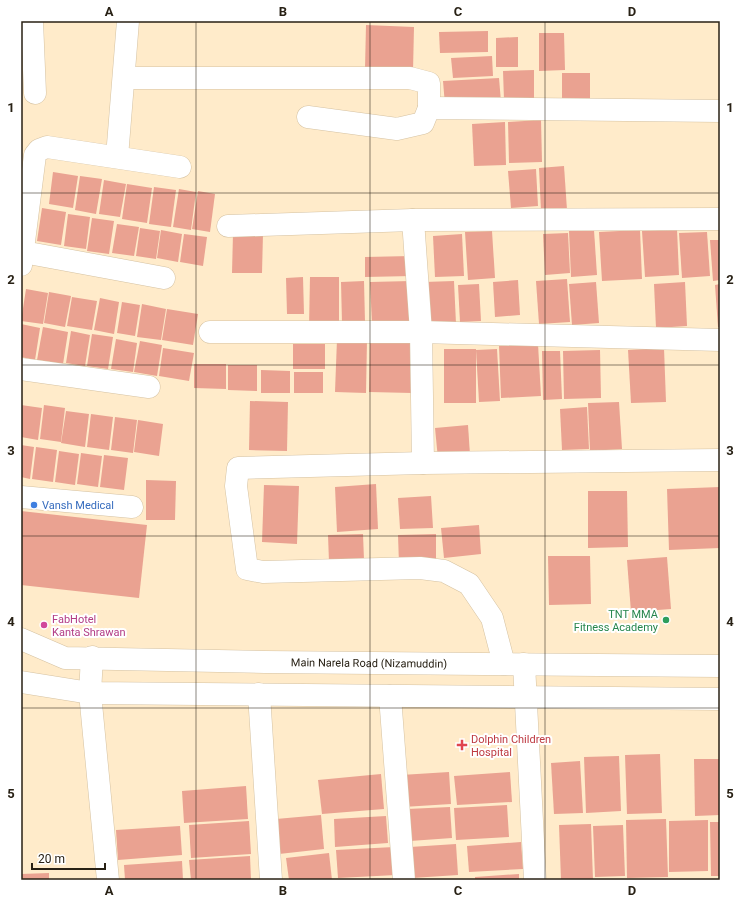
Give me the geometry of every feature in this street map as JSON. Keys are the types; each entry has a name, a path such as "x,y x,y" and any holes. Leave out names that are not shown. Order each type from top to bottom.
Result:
{"street":[{"path":"32,21 35,93"},
{"path":"117,157 128,21"},
{"path":"124,78 410,78 429,83 429,108 423,123 397,129 308,117"},
{"path":"429,108 720,111"},
{"path":"164,278 22,259 26,182 35,156 39,150 47,147 180,166"},
{"path":"228,226 413,220 720,219"},
{"path":"413,220 421,332 423,463"},
{"path":"210,332 421,332 720,340"},
{"path":"21,370 149,387"},
{"path":"535,880 527,698 514,664 492,618 469,584 444,571 420,568 263,572 247,569 236,486 238,468 423,463 720,460"},
{"path":"21,497 132,507"},
{"name":"Main Narela Road (Nizamuddin)","path":"21,639 65,658 92,657 265,662 720,666"},
{"path":"92,657 90,693 108,880"},
{"path":"21,682 90,693 720,699"},
{"path":"259,694 271,880"},
{"path":"390,696 404,880"}],"building":[{"path":"366,25 414,27 413,71 365,69"},
{"path":"488,31 488,52 440,53 439,32"},
{"path":"539,33 564,33 565,70 539,71"},
{"path":"518,37 518,67 496,67 496,38"},
{"path":"492,56 493,76 453,78 451,58"},
{"path":"534,70 534,100 504,100 503,71"},
{"path":"562,73 590,73 590,103 562,104"},
{"path":"499,78 501,102 445,105 443,81"},
{"path":"541,120 542,162 509,163 508,122"},
{"path":"505,122 506,165 474,166 472,124"},
{"path":"564,166 567,210 541,211 539,168"},
{"path":"536,169 538,206 511,208 508,171"},
{"path":"53,172 78,176 73,208 49,204"},
{"path":"80,176 102,179 96,214 75,210"},
{"path":"104,180 126,184 120,217 99,214"},
{"path":"127,184 152,188 147,223 122,219"},
{"path":"154,187 176,190 171,227 149,224"},
{"path":"179,189 196,192 191,230 173,227"},
{"path":"198,191 215,194 210,232 192,229"},
{"path":"42,208 66,212 61,245 37,241"},
{"path":"68,214 90,217 86,249 64,246"},
{"path":"92,218 114,221 109,254 87,251"},
{"path":"117,224 139,227 134,256 112,253"},
{"path":"140,228 160,231 156,259 136,256"},
{"path":"677,229 679,275 645,277 642,231"},
{"path":"161,230 182,234 178,262 157,258"},
{"path":"594,230 597,275 571,277 569,231"},
{"path":"640,230 642,279 602,281 599,232"},
{"path":"492,231 495,278 468,280 465,232"},
{"path":"707,232 710,276 682,278 679,233"},
{"path":"568,233 570,273 545,275 543,234"},
{"path":"184,234 207,237 203,266 180,262"},
{"path":"233,234 263,234 262,273 232,273"},
{"path":"462,234 464,276 435,277 433,236"},
{"path":"710,240 720,240 720,280 713,281"},
{"path":"411,256 412,276 365,277 365,257"},
{"path":"303,277 304,314 287,314 286,278"},
{"path":"310,277 339,277 339,328 309,328"},
{"path":"567,279 570,322 539,324 536,281"},
{"path":"518,280 520,315 495,317 493,282"},
{"path":"364,281 365,322 342,323 341,282"},
{"path":"411,281 413,322 372,324 370,282"},
{"path":"454,281 456,324 427,325 424,282"},
{"path":"596,282 599,323 572,325 569,284"},
{"path":"685,282 687,326 656,328 654,284"},
{"path":"479,284 481,321 460,322 458,285"},
{"path":"720,284 720,327 718,327 715,285"},
{"path":"26,289 48,293 43,324 21,321"},
{"path":"49,292 71,296 65,327 44,323"},
{"path":"72,297 97,301 92,330 67,326"},
{"path":"100,298 119,302 114,334 94,330"},
{"path":"122,302 140,305 135,336 117,333"},
{"path":"142,304 166,309 161,340 137,337"},
{"path":"167,309 198,314 193,345 162,340"},
{"path":"21,324 40,328 35,360 21,357"},
{"path":"43,327 68,332 63,364 37,360"},
{"path":"71,331 90,335 85,366 66,363"},
{"path":"92,334 113,337 108,369 87,366"},
{"path":"116,339 137,343 133,372 111,369"},
{"path":"337,339 367,340 366,393 335,392"},
{"path":"140,341 162,345 157,376 134,372"},
{"path":"370,342 414,343 412,393 369,392"},
{"path":"293,344 325,344 325,369 293,369"},
{"path":"538,344 541,396 501,398 499,346"},
{"path":"163,348 194,353 189,381 159,376"},
{"path":"664,348 666,402 631,403 628,350"},
{"path":"444,349 476,349 476,403 444,403"},
{"path":"497,349 500,401 479,402 476,350"},
{"path":"600,350 601,398 564,399 563,351"},
{"path":"542,351 560,351 562,399 543,400"},
{"path":"194,364 226,364 226,389 194,388"},
{"path":"228,365 257,365 257,391 228,390"},
{"path":"261,370 290,371 290,393 261,393"},
{"path":"294,372 323,372 323,393 294,393"},
{"path":"250,401 288,402 287,451 249,450"},
{"path":"619,402 622,449 590,451 588,403"},
{"path":"21,405 42,408 38,440 21,437"},
{"path":"44,405 65,408 61,442 40,439"},
{"path":"587,407 589,449 562,450 560,409"},
{"path":"66,411 89,414 85,447 61,443"},
{"path":"91,414 113,417 109,450 87,447"},
{"path":"115,417 137,420 133,453 111,450"},
{"path":"138,420 163,424 159,456 134,452"},
{"path":"468,425 470,455 438,459 435,428"},
{"path":"21,445 34,447 30,479 21,477"},
{"path":"36,447 57,450 53,482 32,479"},
{"path":"59,451 79,454 75,485 55,482"},
{"path":"81,453 102,456 98,487 77,484"},
{"path":"104,455 128,458 124,490 100,487"},
{"path":"146,480 176,481 175,520 146,520"},
{"path":"376,484 378,529 337,532 335,487"},
{"path":"264,485 299,486 297,544 262,542"},
{"path":"720,487 720,548 669,550 667,489"},
{"path":"588,491 627,491 628,547 588,548"},
{"path":"431,496 433,528 400,529 398,498"},
{"path":"21,511 147,525 139,598 21,585"},
{"path":"479,525 481,554 444,558 441,528"},
{"path":"363,534 364,560 329,562 328,535"},
{"path":"436,534 436,562 399,564 398,535"},
{"path":"548,556 590,556 591,604 549,605"},
{"path":"667,557 671,609 631,612 627,560"},
{"path":"660,754 662,813 627,814 625,755"},
{"path":"619,756 621,811 586,813 584,757"},
{"path":"694,759 720,759 720,815 695,816"},
{"path":"580,761 583,813 554,814 551,763"},
{"path":"449,772 451,804 403,807 401,775"},
{"path":"510,772 512,802 457,805 454,776"},
{"path":"381,774 384,809 322,814 318,780"},
{"path":"246,786 248,819 184,823 182,791"},
{"path":"507,805 509,837 456,840 454,808"},
{"path":"450,807 452,838 410,841 407,809"},
{"path":"321,815 324,849 279,854 276,819"},
{"path":"386,816 388,843 335,847 334,819"},
{"path":"666,819 668,877 627,878 626,820"},
{"path":"708,820 708,871 669,872 669,821"},
{"path":"249,821 251,854 191,858 189,825"},
{"path":"710,822 720,822 720,876 711,876"},
{"path":"591,824 593,880 561,880 559,825"},
{"path":"623,825 625,876 595,877 593,826"},
{"path":"180,826 182,855 118,860 116,830"},
{"path":"521,842 523,869 469,872 467,846"},
{"path":"456,844 458,875 412,878 410,847"},
{"path":"394,847 396,875 338,878 336,850"},
{"path":"329,853 332,880 289,880 286,858"},
{"path":"250,856 251,880 191,880 189,860"},
{"path":"182,861 183,880 125,880 124,865"},
{"path":"49,873 49,880 21,880 21,874"},
{"path":"519,874 519,880 475,880 475,877"}],"place":[{"name":"Vansh Medical","path":"34,505"},
{"name":"TNT MMA Fitness Academy","path":"666,620"},
{"name":"FabHotel Kanta Shrawan","path":"44,625"},
{"name":"Dolphin Children Hospital","path":"462,745"}]}
